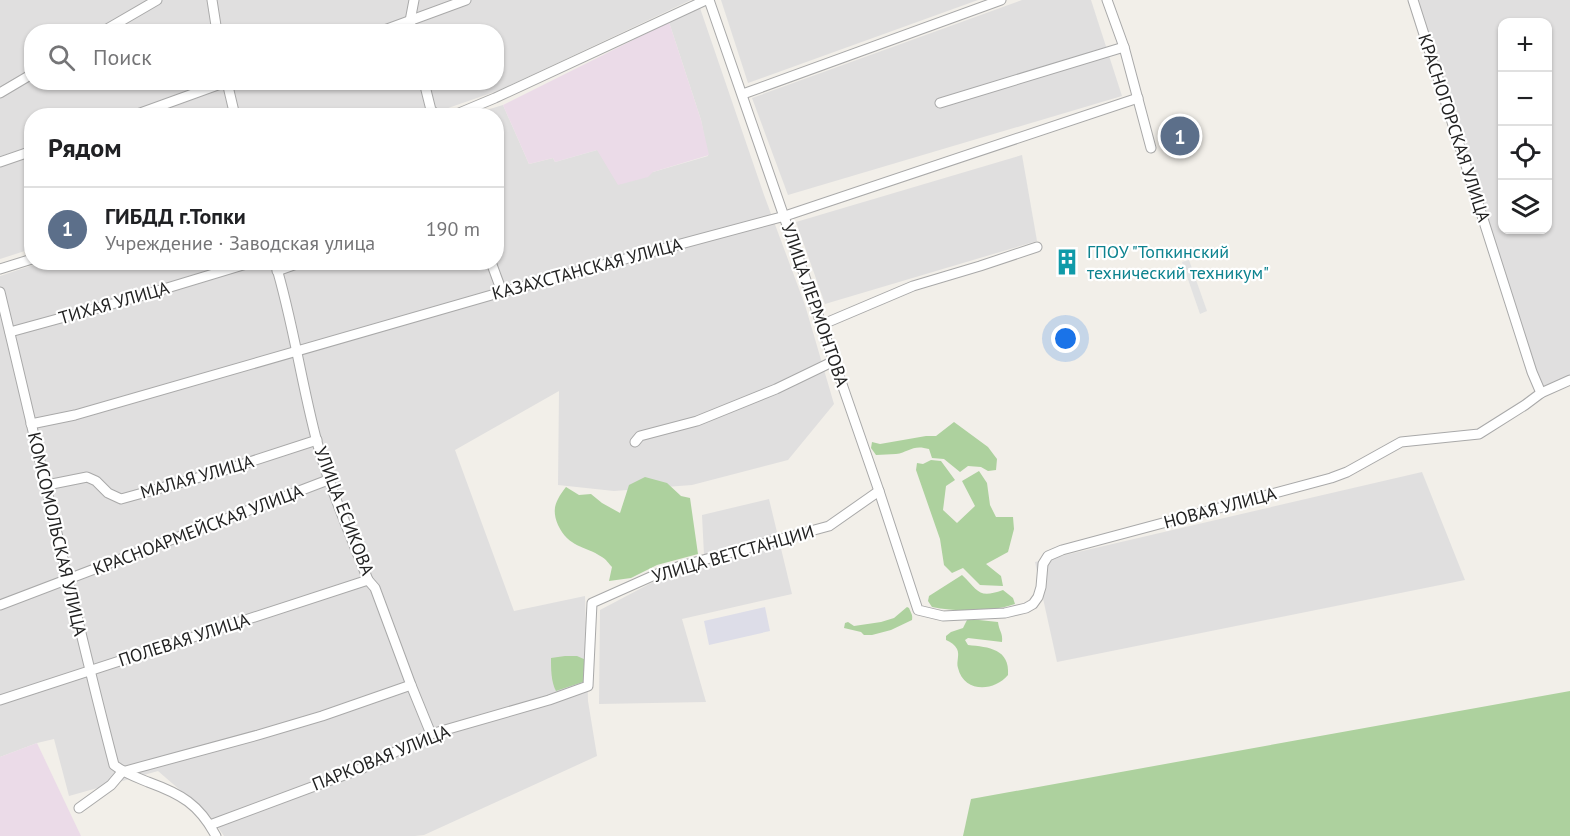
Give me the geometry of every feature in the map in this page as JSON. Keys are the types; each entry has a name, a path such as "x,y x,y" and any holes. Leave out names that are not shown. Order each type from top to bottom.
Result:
{"street":[{"path":"116,24 157,0"},
{"path":"212,0 216,24"},
{"path":"411,24 414,0"},
{"path":"402,24 466,0"},
{"path":"471,108 707,0"},
{"name":"УЛИЦА ЛЕРМОНТОВА","path":"707,0 743,94 918,610"},
{"path":"743,94 1001,0"},
{"path":"1107,0 1124,47 1151,147"},
{"name":"КРАСНОГОРСКАЯ УЛИЦА","path":"1413,0 1532,372 1542,393"},
{"path":"940,103 1124,47"},
{"path":"0,93 24,80"},
{"path":"154,108 204,90"},
{"path":"228,90 233,108"},
{"path":"426,90 431,108"},
{"name":"КАЗАХСТАНСКАЯ УЛИЦА","path":"31,424 75,415 502,292 785,216 1138,98"},
{"path":"0,162 24,154"},
{"path":"821,325 913,286 1037,247"},
{"path":"0,269 24,262"},
{"name":"ТИХАЯ УЛИЦА","path":"10,332 227,270"},
{"name":"УЛИЦА ЕСИКОВА","path":"277,270 328,480 368,580 375,588 431,734"},
{"path":"494,270 502,292"},
{"name":"КОМСОМОЛЬСКАЯ УЛИЦА","path":"0,291 47,485 67,580 114,765 122,772"},
{"path":"635,442 640,436 697,421 766,393 834,361"},
{"name":"НОВАЯ УЛИЦА","path":"918,610 943,616 1005,614 1026,608 1038,597 1043,564 1048,556 1062,550 1331,478 1347,472 1401,442 1479,434 1542,393 1570,380"},
{"name":"МАЛАЯ УЛИЦА","path":"47,485 87,477 96,480 108,493 121,499 222,471 317,440"},
{"name":"КРАСНОАРМЕЙСКАЯ УЛИЦА","path":"0,605 328,480"},
{"name":"УЛИЦА ВЕТСТАНЦИИ","path":"588,686 592,603 666,570 829,526 879,491"},
{"name":"ПОЛЕВАЯ УЛИЦА","path":"0,700 368,580"},
{"path":"79,808 111,785 122,772 301,722 411,685"},
{"name":"ПАРКОВАЯ УЛИЦА","path":"210,825 363,768 431,734 549,700 588,686"},
{"path":"122,772 167,789 192,803 216,836"}],"shaded area":[{"path":"0,0 691,0 504,88 504,24 24,24 24,90 500,90 448,108 24,108 24,251 0,259"},
{"path":"721,0 978,0 748,83"},
{"path":"1022,0 1091,0 1122,96 788,195 752,98"},
{"path":"1413,0 1570,0 1570,380 1541,393"},
{"path":"700,8 764,195 805,305 834,404 788,460 692,485 614,491 558,485 559,391 455,450 514,611 585,596 588,701 597,756 424,835 415,836 224,836 210,816 158,771 69,796 54,739 0,757 0,276 24,268 24,270 504,270 504,108 493,108 503,105 529,164 553,158 555,162 597,150 653,172 708,156 701,120 669,22"},
{"path":"669,22 701,120 709,155 618,185 597,150 555,162 553,158 529,164 503,105"},
{"path":"1022,155 1037,241 825,304 796,222"},
{"path":"1189,260 1207,311 1200,314 1182,262"},
{"path":"1422,472 1465,580 1057,662 1035,562"},
{"path":"769,499 792,594 682,619 706,702 599,704 600,610 704,555 702,515"},
{"path":"765,607 770,631 709,645 704,621"},
{"path":"37,743 81,836 0,836 0,757"}],"green space":[{"path":"954,422 988,447 997,459 996,470 988,471 981,467 968,466 960,472 944,459 932,458 929,449 924,448 915,448 896,454 876,455 871,448 872,442 880,444 936,436"},
{"path":"931,460 941,461 955,480 946,486 943,510 957,523 975,506 962,481 979,471 987,483 990,505 996,517 1013,517 1014,529 1008,552 986,564 1001,576 1003,586 980,585 963,568 952,573 944,565 940,539 916,470 917,463 923,464"},
{"path":"645,477 667,483 681,496 690,498 698,554 657,565 631,578 609,581 612,567 595,553 572,542 562,532 556,519 556,505 566,487 579,495 591,494 620,513 629,485"},
{"path":"962,575 980,592 988,594 1003,590 1013,598 1015,604 996,609 974,610 932,607 928,601 929,596"},
{"path":"907,607 912,614 912,620 891,630 864,635 861,632 844,628 845,623 848,622 854,626 894,618"},
{"path":"967,620 998,622 1002,642 968,638 965,640 968,645 997,651 1006,660 1008,675 995,685 973,686 961,676 957,649 946,640 946,636 963,628"},
{"path":"577,656 586,660 587,673 583,682 556,691 552,680 551,658"},
{"path":"1570,691 1570,836 963,836 971,799"}],"place":[{"name":"ГИБДД г.Топки","path":"1180,136"},
{"name":"ГПОУ \"Топкинский технический техникум\"","path":"1067,262"}]}
